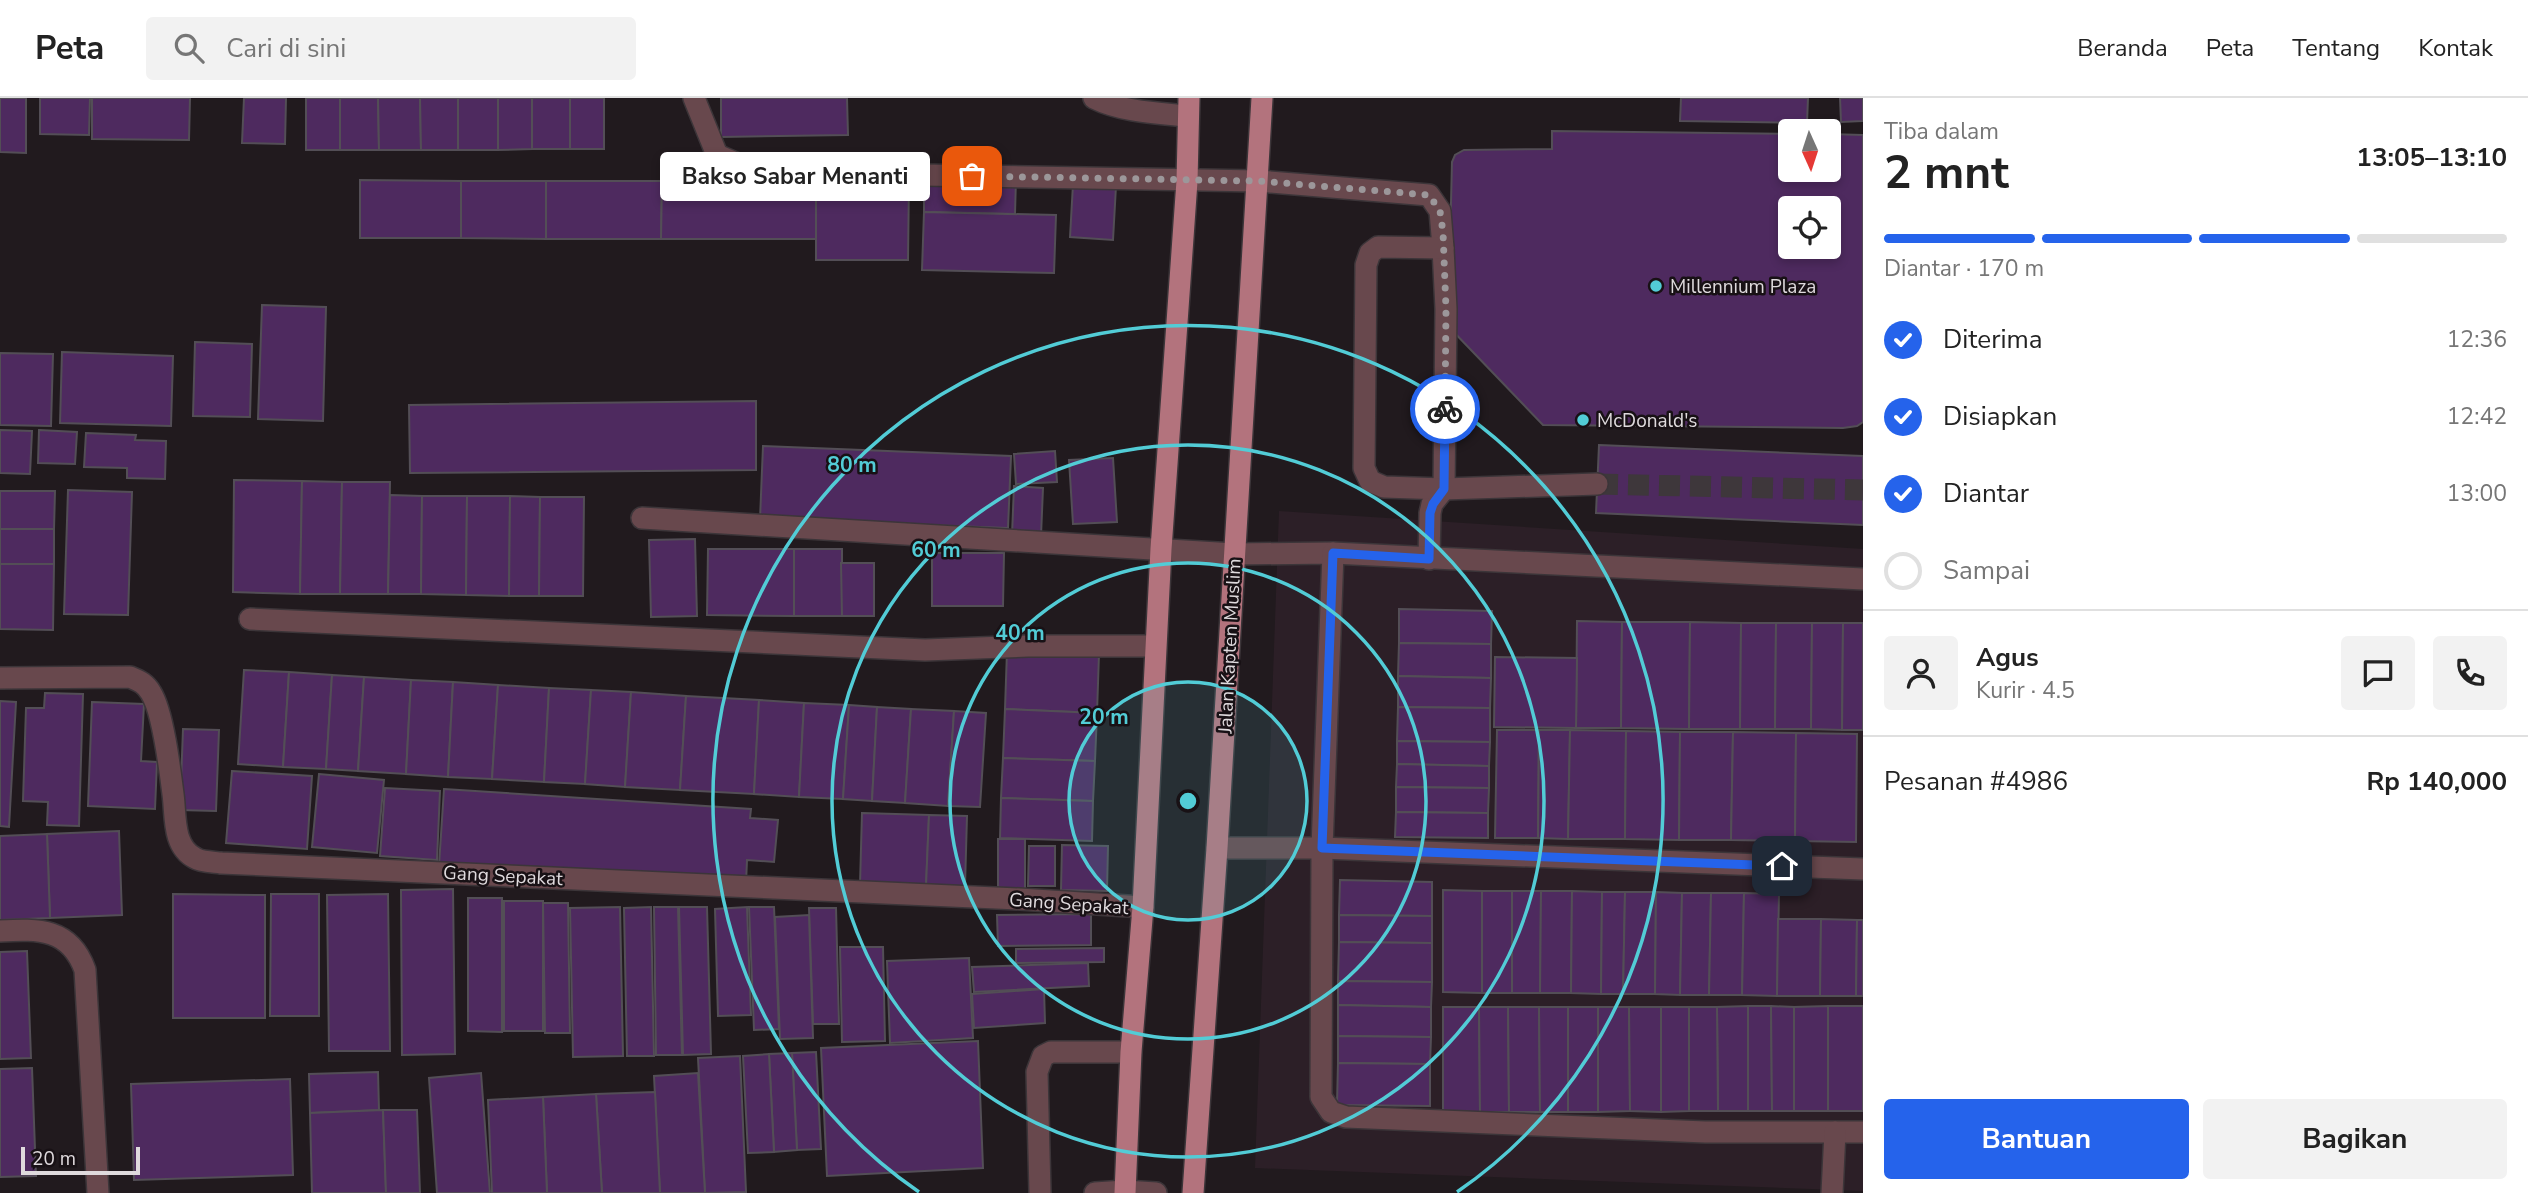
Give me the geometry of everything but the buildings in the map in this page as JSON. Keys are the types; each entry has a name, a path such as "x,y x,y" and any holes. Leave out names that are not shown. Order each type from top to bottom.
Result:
{"main road":[{"name":"Jalan Kapten Muslim","path":"1193,1193 1217,848 1262,98"},
{"path":"1125,1192 1131,1052 1143,907 1155,646 1187,181 1189,107"}],"street":[{"path":"694,98 717,155 756,172 1258,181 1429,195 1440,211 1446,309 1444,489 1430,513 1429,559"},
{"path":"1094,98 1152,113 1189,107"},
{"path":"1443,247 1378,247 1370,253 1366,265 1364,468 1370,481 1384,487 1444,489 1597,484"},
{"path":"642,518 1234,554 1333,553 1863,579"},
{"path":"1333,553 1322,848 1321,1097 1332,1112 1346,1117 1705,1132 1863,1132"},
{"path":"250,619 925,650 1028,646 1155,646"},
{"name":"Gang Sepakat","path":"0,678 130,677 142,681 152,695 162,730 174,796 177,832 182,846 195,859 221,863 1007,898 1143,907"},
{"path":"1217,848 1322,848 1863,869"},
{"path":"0,931 44,931 65,941 79,953 85,970 98,1193"},
{"path":"1040,1193 1039,1063 1043,1056 1051,1052 1131,1052"},
{"path":"1832,1193 1835,1132"},
{"path":"1096,1193 1156,1193"}],"shaded area":[{"path":"1279,511 1863,549 1863,1191 1255,1168"}],"tunnel":[{"path":"1597,484 1863,490"}],"way so far":[{"path":"972,176 1258,181 1429,195 1440,211 1443,232 1446,309 1445,409"}],"place":[{"name":"Bakso Sabar Menanti","path":"972,176"},
{"name":"Millennium Plaza","path":"1656,286"},
{"name":"McDonald's","path":"1583,420"}],"route":[{"path":"1445,409 1444,489 1430,513 1429,559 1333,553 1322,848 1782,866"}]}
